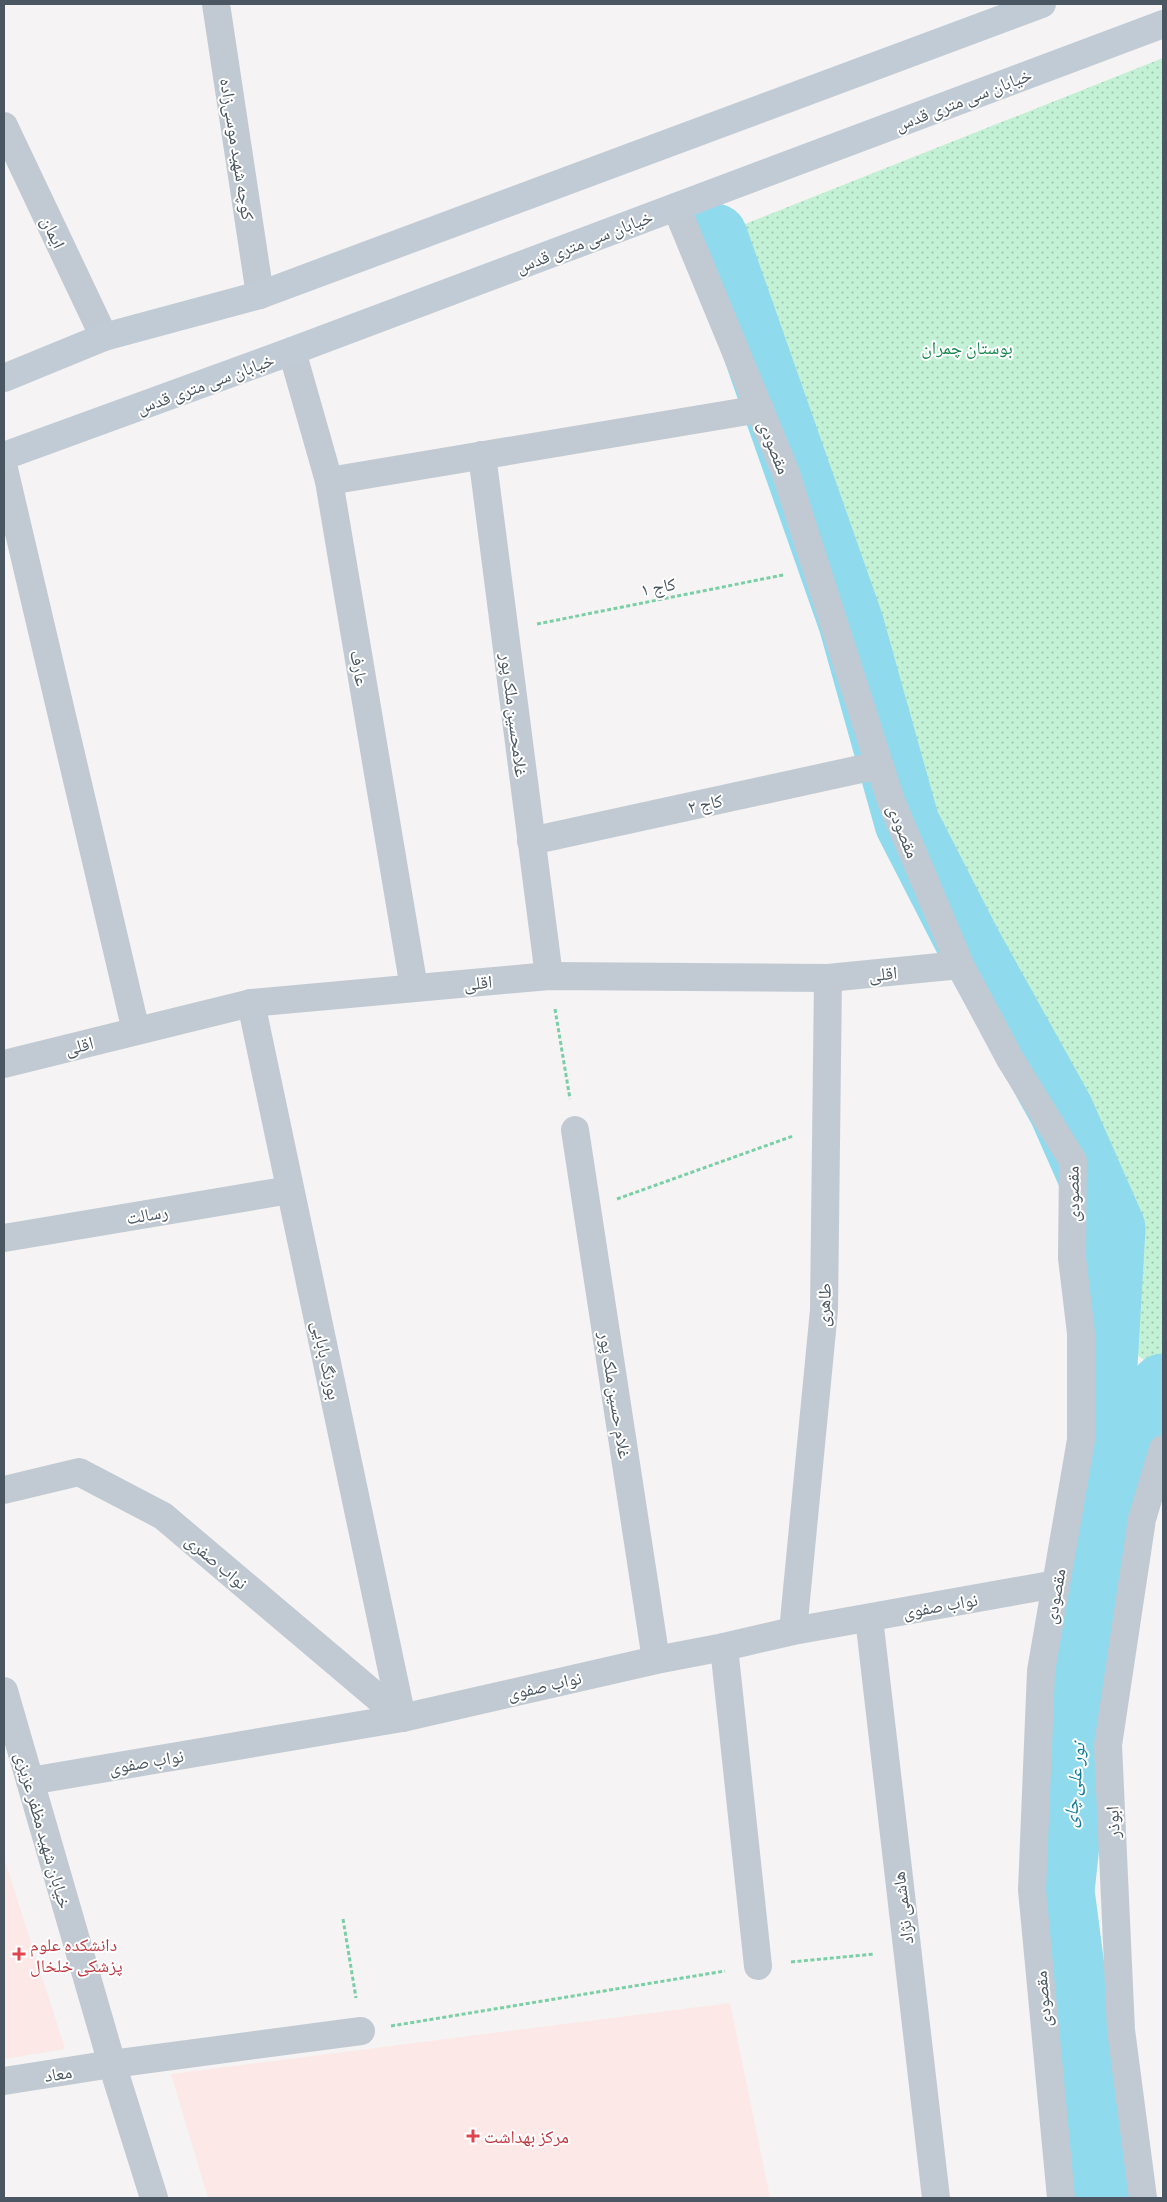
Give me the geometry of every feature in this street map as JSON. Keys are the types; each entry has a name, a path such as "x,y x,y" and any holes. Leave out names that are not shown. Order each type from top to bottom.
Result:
{"main road":[{"path":"4,378 104,337 260,295 1042,4"},
{"name":"خیابان سی متری قدس","path":"4,456 292,351 1163,24"}],"street":[{"name":"کوچه شهید موسی‌زاده","path":"216,4 260,295"},
{"name":"ایمان","path":"4,126 104,337"},
{"name":"مقصودی","path":"676,207 785,471 891,802 960,965 1010,1059 1073,1160 1072,1258 1081,1333 1082,1440 1041,1671 1032,1890 1061,2198"},
{"name":"عارف","path":"292,351 329,481 414,988"},
{"path":"329,481 760,409"},
{"name":"غلامحسین ملک پور","path":"482,455 549,976"},
{"path":"4,469 136,1031"},
{"name":"کاج ۲","path":"531,841 879,765"},
{"name":"اقلی","path":"4,1064 251,1003 549,976 828,978 960,965"},
{"name":"طاهری","path":"793,1631 824,1310 828,978"},
{"name":"بورنگ بابایی","path":"251,1003 402,1718"},
{"name":"غلام حسین ملک پور","path":"575,1130 656,1660"},
{"name":"رسالت","path":"4,1238 290,1190"},
{"name":"ابوذر","path":"1143,2198 1121,2030 1108,1745 1142,1519 1163,1449"},
{"name":"نواب صفری","path":"4,1490 79,1472 163,1516 402,1718"},
{"name":"نواب صفوی","path":"30,1781 402,1718 793,1631 1056,1584"},
{"name":"هاشمی نژاد","path":"869,1618 936,2198"},
{"path":"724,1647 758,1966"},
{"name":"خیابان شهید مظفر عزیزی","path":"4,1691 112,2064 153,2198"},
{"name":"معاد","path":"4,2081 112,2064 361,2031"}],"path":[{"name":"کاج ۱","path":"504,631 816,569"},
{"path":"549,976 575,1130"},
{"path":"588,1209 826,1124"},
{"path":"343,1919 361,2031 758,1966 907,1951"}],"shaded area":[{"name":"دانشکده علوم پزشکی خلخال","path":"4,1858 65,2049 4,2059"},
{"name":"مرکز بهداشت","path":"730,2003 770,2198 208,2198 171,2074"}],"green space":[{"name":"بوستان چمران","path":"1163,58 1163,1352 1151,1365 1114,1338 1080,1234 1069,1115 890,757 819,515 715,236"}],"waterway":[{"path":"715,236 851,623 907,823 970,946 1061,1110 1113,1228 1104,1383 1104,1496"},
{"name":"نور علی چای","path":"1102,2198 1062,1891 1104,1496 1154,1395 1163,1386"}],"place":[{"name":"دانشکده علوم پزشکی خلخال","path":"19,1954"},
{"name":"مرکز بهداشت","path":"473,2136"}]}
